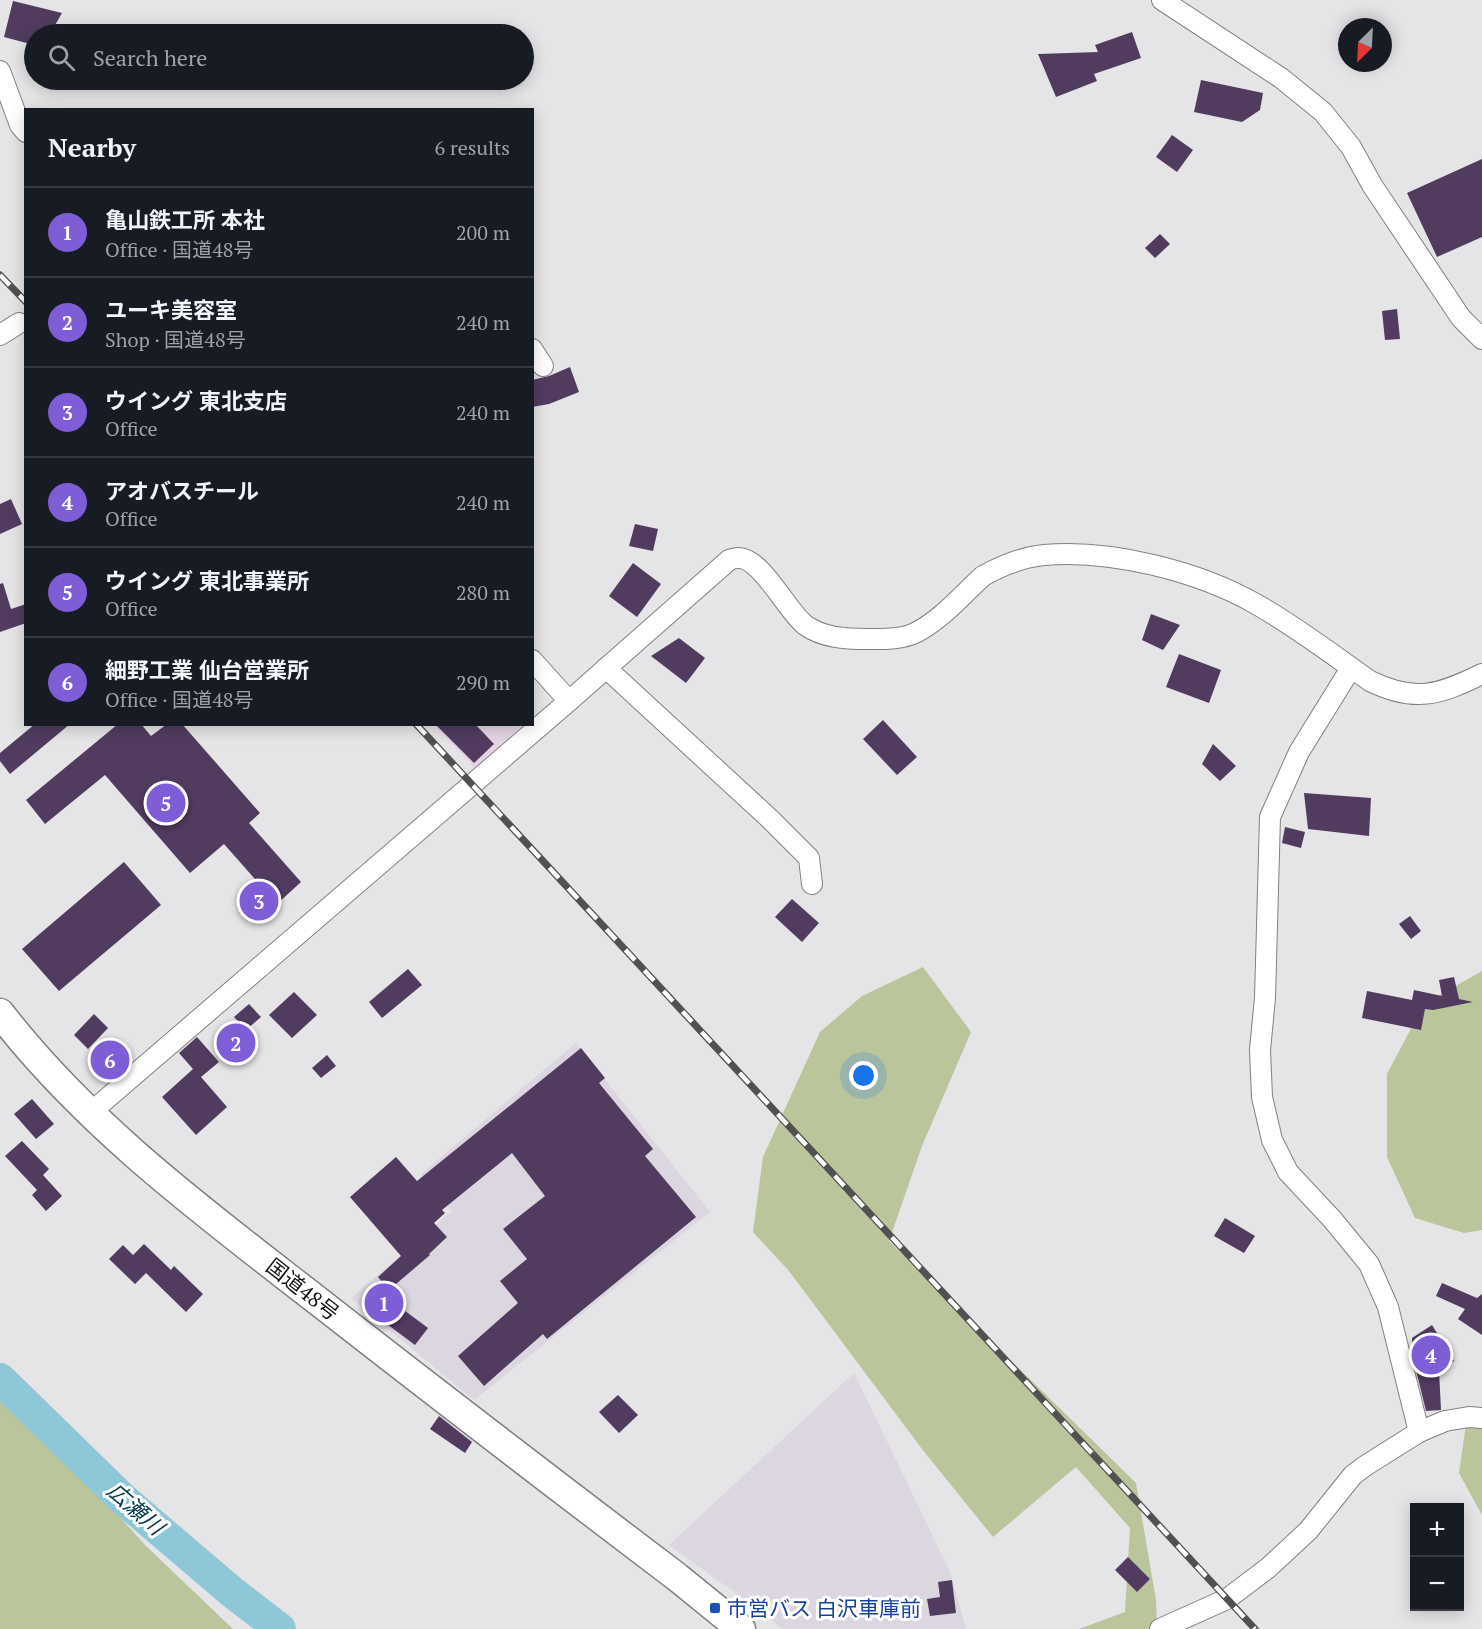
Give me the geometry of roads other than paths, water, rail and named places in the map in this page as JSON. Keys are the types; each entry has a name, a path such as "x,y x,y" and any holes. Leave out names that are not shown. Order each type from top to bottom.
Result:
{"highway":[{"name":"国道48号","path":"0,1013 29,1050 90,1113 141,1159 264,1259 677,1577 741,1629"}],"street":[{"path":"1162,0 1281,78 1323,112 1351,147 1372,185 1461,318 1482,339"},
{"path":"0,71 20,126 24,130"},
{"path":"0,336 19,323"},
{"path":"534,352 543,366"},
{"path":"90,1113 606,669 724,563 738,558 749,561 759,570 806,625 822,634 836,637 878,639 915,633 932,623 983,576 1006,565 1041,555 1066,554 1139,562 1207,579 1257,604 1370,681 1388,690 1413,695 1433,693 1482,674"},
{"path":"534,662 569,701"},
{"path":"1351,668 1299,752 1270,817 1265,998 1260,1050 1262,1097 1272,1140 1288,1172 1332,1219 1369,1264 1388,1307 1419,1432"},
{"path":"606,669 770,819 809,858 812,884"},
{"path":"1160,1629 1227,1599 1260,1574 1308,1531 1353,1475 1419,1432 1455,1418 1482,1418"}],"waterway":[{"name":"広瀬川","path":"0,1379 123,1499 232,1592 280,1629"}],"railway":[{"path":"0,275 24,300"},
{"path":"418,726 1255,1629"}],"place":[{"name":"ウイング 東北事業所","path":"166,803"},
{"name":"ウイング 東北支店","path":"259,901"},
{"name":"ユーキ美容室","path":"236,1043"},
{"name":"細野工業 仙台営業所","path":"110,1060"},
{"name":"亀山鉄工所 本社","path":"384,1303"},
{"name":"アオバスチール","path":"1431,1355"},
{"name":"市営バス 白沢車庫前","path":"715,1608"}]}
